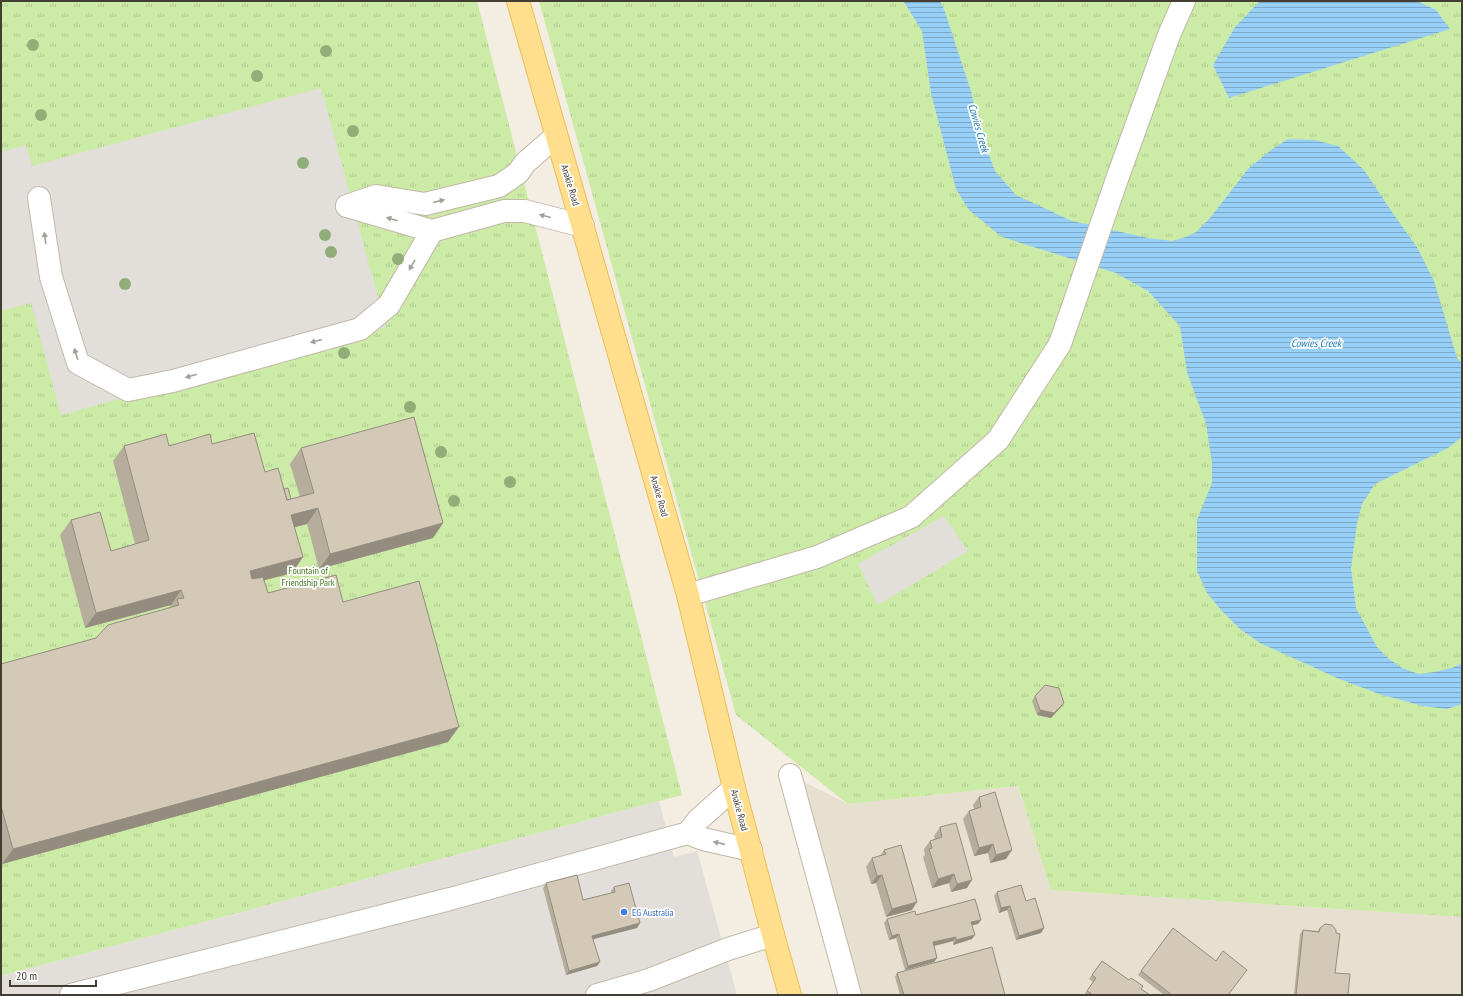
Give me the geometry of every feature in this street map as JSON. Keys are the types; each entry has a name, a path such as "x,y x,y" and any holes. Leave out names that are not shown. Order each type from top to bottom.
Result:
{"main road":[{"name":"Anakie Road","path":"518,1 688,595 734,788 790,995"}],"street":[{"path":"688,595 817,557 911,517 998,440 1060,344 1169,35 1184,1"},
{"path":"556,136 525,163 518,173 498,186 425,204 376,196 347,206 432,231 504,210 525,211 583,226"},
{"path":"39,198 51,277 78,363 128,390 173,381 360,329 389,305 432,231"},
{"path":"790,775 850,995"},
{"path":"71,995 457,897 688,833 698,820 734,788"},
{"path":"688,833 703,839 751,850"},
{"path":"597,995 649,980 728,949 773,935"}],"shaded area":[{"path":"321,88 386,327 61,415 31,303 1,311 1,152 26,145 32,166"},
{"path":"944,516 968,551 878,605 858,564"},
{"path":"790,775 848,804 1018,786 1051,890 1462,917 1462,995 854,995"},
{"path":"659,801 674,857 697,851 737,995 1,995 1,976"}],"green space":[{"name":"Fountain of Friendship Park","path":"1,1 477,1 682,795 1,976"},
{"path":"539,1 1462,1 1462,917 1051,890 1018,786 848,804 736,715"}],"water":[{"name":"Cowies Creek","path":"903,1 940,1 971,91 979,128 995,171 1016,195 1072,221 1148,238 1172,241 1186,237 1196,232 1210,218 1248,169 1271,150 1288,139 1314,140 1338,146 1364,170 1417,247 1434,281 1457,358 1462,363 1462,437 1448,448 1375,484 1362,504 1357,524 1351,568 1356,608 1377,647 1389,659 1402,668 1419,674 1452,668 1462,663 1462,704 1447,709 1423,706 1379,694 1337,678 1260,643 1240,629 1207,593 1197,571 1197,520 1212,483 1212,463 1206,424 1187,372 1180,326 1148,291 1116,273 1002,237 969,210 956,189 931,93 922,31"},
{"path":"1260,1 1417,1 1436,10 1450,29 1229,98 1213,65 1235,27"}],"building":[{"path":"414,417 443,523 330,554 318,508 291,515 303,557 250,571 252,579 263,577 268,593 336,575 343,602 419,581 459,727 13,849 1,806 1,664 96,638 108,625 179,605 177,599 184,598 181,590 96,613 71,520 100,512 111,551 149,540 124,446 166,434 169,446 210,434 212,444 254,433 265,472 278,468 287,500 314,493 301,448"},
{"path":"288,488 291,499 287,500 284,489"},
{"path":"1045,685 1059,688 1064,703 1054,713 1040,710 1035,696"},
{"path":"995,792 1012,850 996,855 993,844 979,848 969,811 981,807 979,797"},
{"path":"956,823 972,880 957,884 954,874 938,879 929,849 932,848 930,841 942,837 940,827"},
{"path":"901,845 917,902 892,909 882,875 877,876 872,858 886,854 884,850"},
{"path":"577,875 583,900 615,892 614,887 629,883 640,923 592,936 600,962 569,971 546,883"},
{"path":"1021,885 1026,901 1035,898 1044,928 1019,936 1010,906 1001,908 997,892"},
{"path":"975,899 981,920 971,922 975,935 956,940 956,937 933,942 937,958 908,966 899,934 892,936 887,919 915,911 916,915"},
{"path":"1325,924 1332,925 1336,930 1336,933 1340,934 1335,973 1350,974 1348,995 1296,995 1303,930 1319,932 1320,928"},
{"path":"1173,928 1216,961 1223,951 1247,970 1228,995 1172,995 1141,971"},
{"path":"992,947 1005,995 904,995 897,973"},
{"path":"1102,961 1129,980 1131,978 1143,986 1141,989 1150,995 1093,995 1087,991 1096,978 1092,975"}],"place":[{"name":"EG Australia","path":"624,912"}]}
